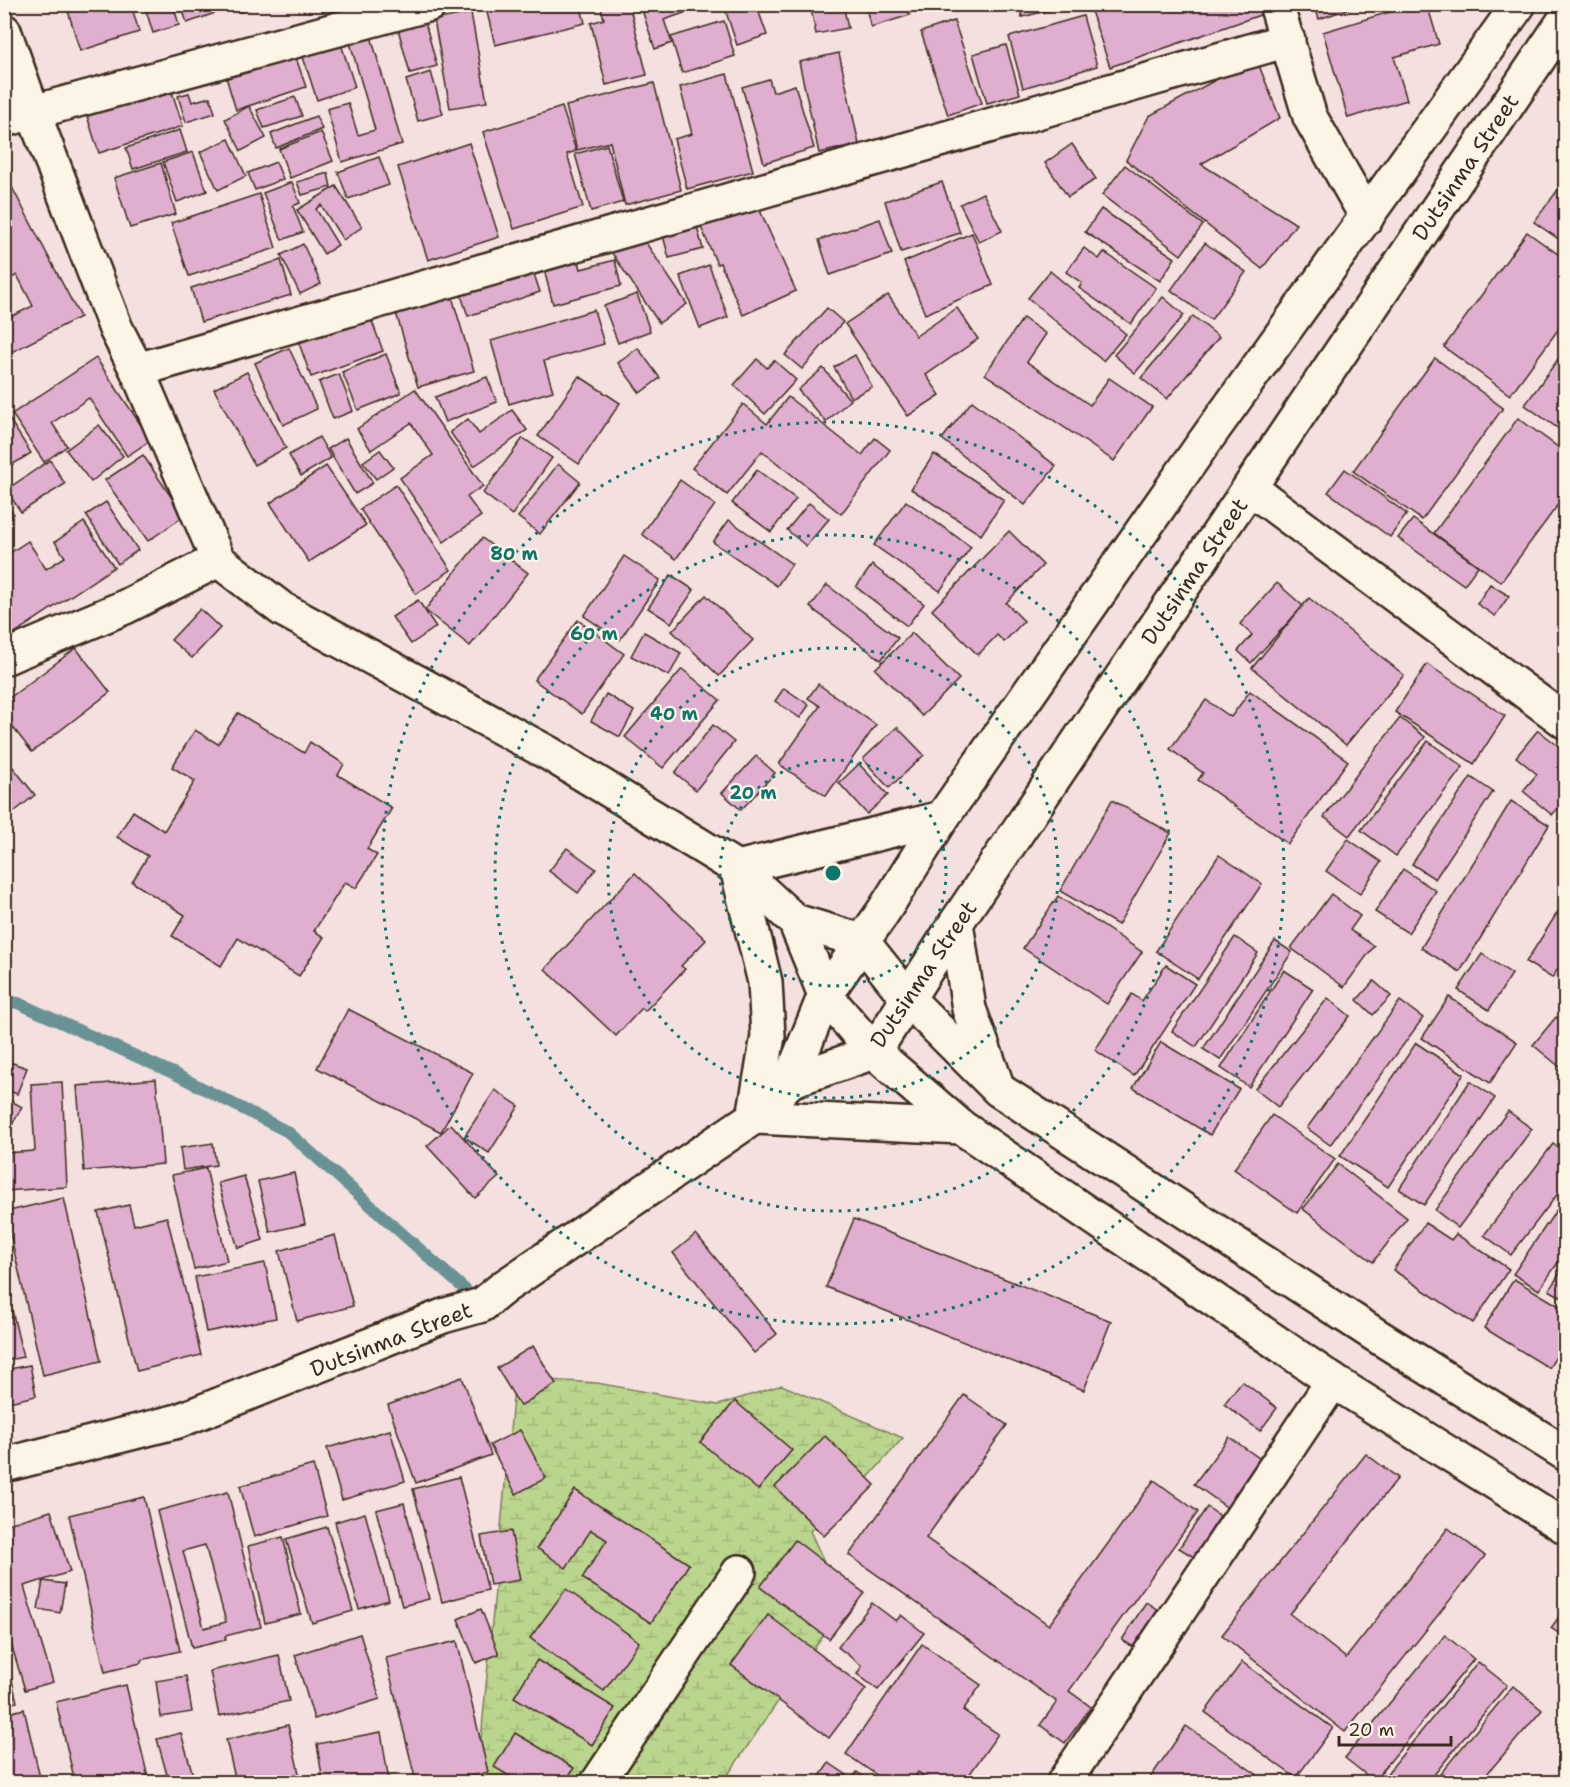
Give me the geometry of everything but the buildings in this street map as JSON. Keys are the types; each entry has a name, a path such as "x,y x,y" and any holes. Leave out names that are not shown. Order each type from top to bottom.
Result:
{"street":[{"path":"19,116 430,4"},
{"path":"1276,4 1310,117 1367,217"},
{"name":"Dutsinma Street","path":"4,1465 178,1421 443,1316 482,1305 504,1287 754,1117 790,1081 825,995 942,818 1200,448 1519,4"},
{"name":"Dutsinma Street","path":"790,1081 874,1052 956,923 1566,18"},
{"path":"4,31 19,116 137,370 218,560 282,609 550,754 737,868 795,921 825,995 874,1052 962,1127 1333,1381 1566,1527"},
{"path":"137,370 1288,40"},
{"path":"1250,488 1566,722"},
{"path":"4,658 125,607 218,560"},
{"path":"737,868 942,818"},
{"path":"737,868 765,982 768,1036 754,1117 962,1127"},
{"path":"795,921 862,941 908,999 999,1090 1566,1454"},
{"path":"956,923 969,1009 999,1090"},
{"path":"1064,1782 1333,1381"},
{"path":"598,1782 740,1572"}],"green space":[{"path":"515,1378 597,1383 718,1405 782,1385 903,1438 866,1480 810,1531 844,1605 723,1782 477,1782"}],"waterway":[{"path":"4,1001 18,1003 173,1073 288,1132 479,1302"}]}
